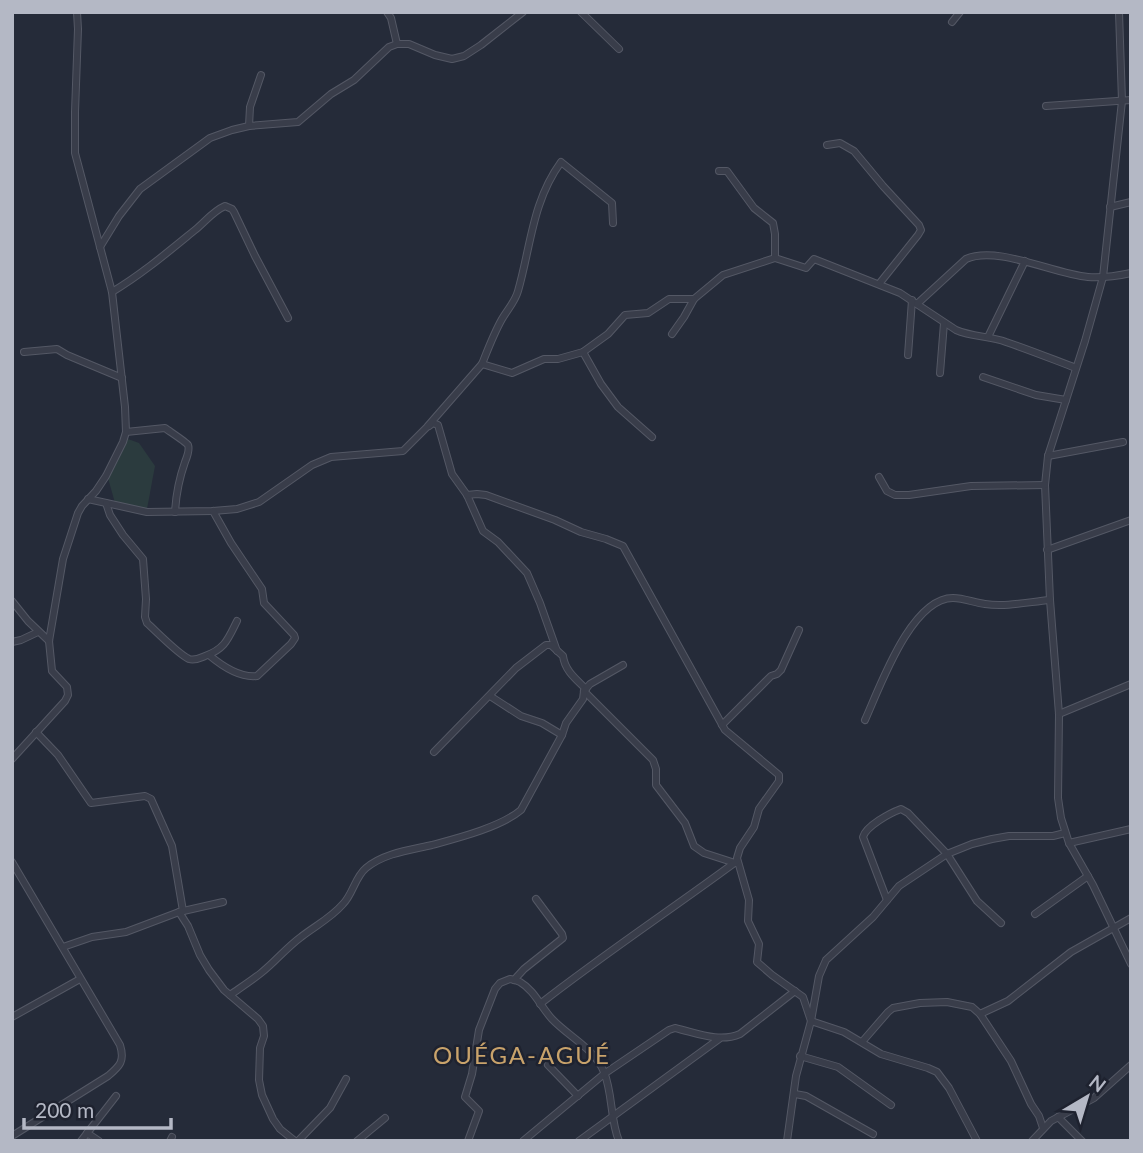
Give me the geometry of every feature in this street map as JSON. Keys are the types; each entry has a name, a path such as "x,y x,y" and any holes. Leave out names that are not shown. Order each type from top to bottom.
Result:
{"street":[{"path":"12,759 16,749 36,732 68,695 67,687 52,671 49,641 65,548 78,513 106,476 126,432 112,292 75,153 77,12"},
{"path":"387,12 397,44"},
{"path":"100,247 129,201 140,190 210,138 249,126 298,122 331,94 354,80 389,47 409,44 452,59 481,45 523,12"},
{"path":"581,12 619,49"},
{"path":"952,23 960,12"},
{"path":"1119,12 1122,102 1103,277 1093,317 1048,456 1045,485 1059,714 1058,797 1069,843 1131,964"},
{"path":"249,126 250,107 261,75"},
{"path":"1045,106 1131,100"},
{"path":"827,145 840,143 854,151 919,225 918,235 879,284"},
{"path":"88,499 147,512 213,512 237,509 259,502 312,465 331,457 403,451 481,364 518,292 534,218 550,178 561,162 612,203 613,223"},
{"path":"719,171 727,172 754,208 773,223 775,258"},
{"path":"1111,208 1131,202"},
{"path":"112,292 159,259 225,206 234,212 288,318"},
{"path":"908,355 914,302 973,256 1025,261 1089,277 1131,273"},
{"path":"672,334 694,299 723,275 775,258 806,268 814,259 879,284 965,334 1005,341 1076,368"},
{"path":"988,337 1025,261"},
{"path":"481,364 512,373 544,359 558,359 583,352 608,334 625,315 648,313 669,299 694,299"},
{"path":"940,373 944,323"},
{"path":"24,352 57,349 122,378"},
{"path":"583,352 618,407 652,437"},
{"path":"983,377 1036,395 1066,400"},
{"path":"427,427 433,423 438,425 452,474 467,495 483,531 498,542 527,573 557,651"},
{"path":"126,432 165,428 188,446 177,486 175,512"},
{"path":"1048,456 1124,442"},
{"path":"879,477 887,491 895,495 981,485 1045,485"},
{"path":"467,495 486,495 555,520 581,533 623,546 722,725 729,735 780,777 759,809 751,833 738,853 736,862 749,900 748,921 759,944 757,962 805,1001 811,1021"},
{"path":"106,503 123,535 143,559 145,621 189,659 198,659 219,651 237,621"},
{"path":"209,655 225,667 247,676 257,676 295,638 264,603 262,589 213,512"},
{"path":"1047,550 1131,520"},
{"path":"865,720 904,636 914,621 930,607 942,600 953,598 1003,606 1050,600"},
{"path":"12,601 49,641"},
{"path":"722,725 771,676 781,670 799,631"},
{"path":"12,642 38,632"},
{"path":"434,752 516,668 546,645 551,645 563,656 564,665 569,672 653,760 656,785 685,823 694,846 705,853 736,862"},
{"path":"230,995 344,904 366,868 406,850 459,837 513,817 521,810 566,723 583,699 585,690 590,684 623,665"},
{"path":"1059,714 1131,684"},
{"path":"490,696 521,716 542,723 562,735"},
{"path":"36,732 58,755 91,803 145,796 150,799 172,846 181,911 200,956 224,990 263,1026 259,1080 262,1095 279,1129 297,1141 330,1108 346,1079"},
{"path":"887,900 863,836 865,831 894,812 904,810 947,854 977,901 1001,923"},
{"path":"1069,843 1131,829"},
{"path":"787,1141 800,1056 811,1021 819,976 826,960 864,926 898,886 947,854 992,839 1065,833"},
{"path":"12,862 120,1045 123,1057 120,1066 108,1076 12,1136"},
{"path":"540,1004 588,966 736,862"},
{"path":"1035,914 1088,876"},
{"path":"514,980 563,938 536,899"},
{"path":"63,947 92,937 126,932 181,911 223,902"},
{"path":"980,1014 1008,1000 1071,953 1131,918"},
{"path":"12,1017 80,979"},
{"path":"468,1141 478,1111 465,1097 472,1074 479,1030 495,989 504,981 514,980 521,983 555,1023 594,1055 604,1074 619,1141"},
{"path":"523,1141 604,1074 668,1030 675,1028 719,1039 730,1038 740,1034 795,991"},
{"path":"862,1042 893,1008 947,1002 972,1007 980,1014 1011,1062 1043,1128"},
{"path":"811,1021 844,1032 881,1054 937,1072 949,1088 977,1141"},
{"path":"579,1141 719,1039"},
{"path":"800,1056 838,1067 891,1105"},
{"path":"548,1065 579,1096"},
{"path":"1032,1141 1058,1116 1094,1098 1131,1065"},
{"path":"795,1094 806,1096 873,1134"},
{"path":"81,1141 116,1096"},
{"path":"1058,1116 1082,1141"},
{"path":"357,1141 385,1118"},
{"path":"87,1133 99,1141"}],"shaded area":[{"path":"128,439 139,443 155,466 147,509 115,503 108,478"}],"district":[{"name":"OUÉGA-AGUÉ","path":"522,1054"}]}
